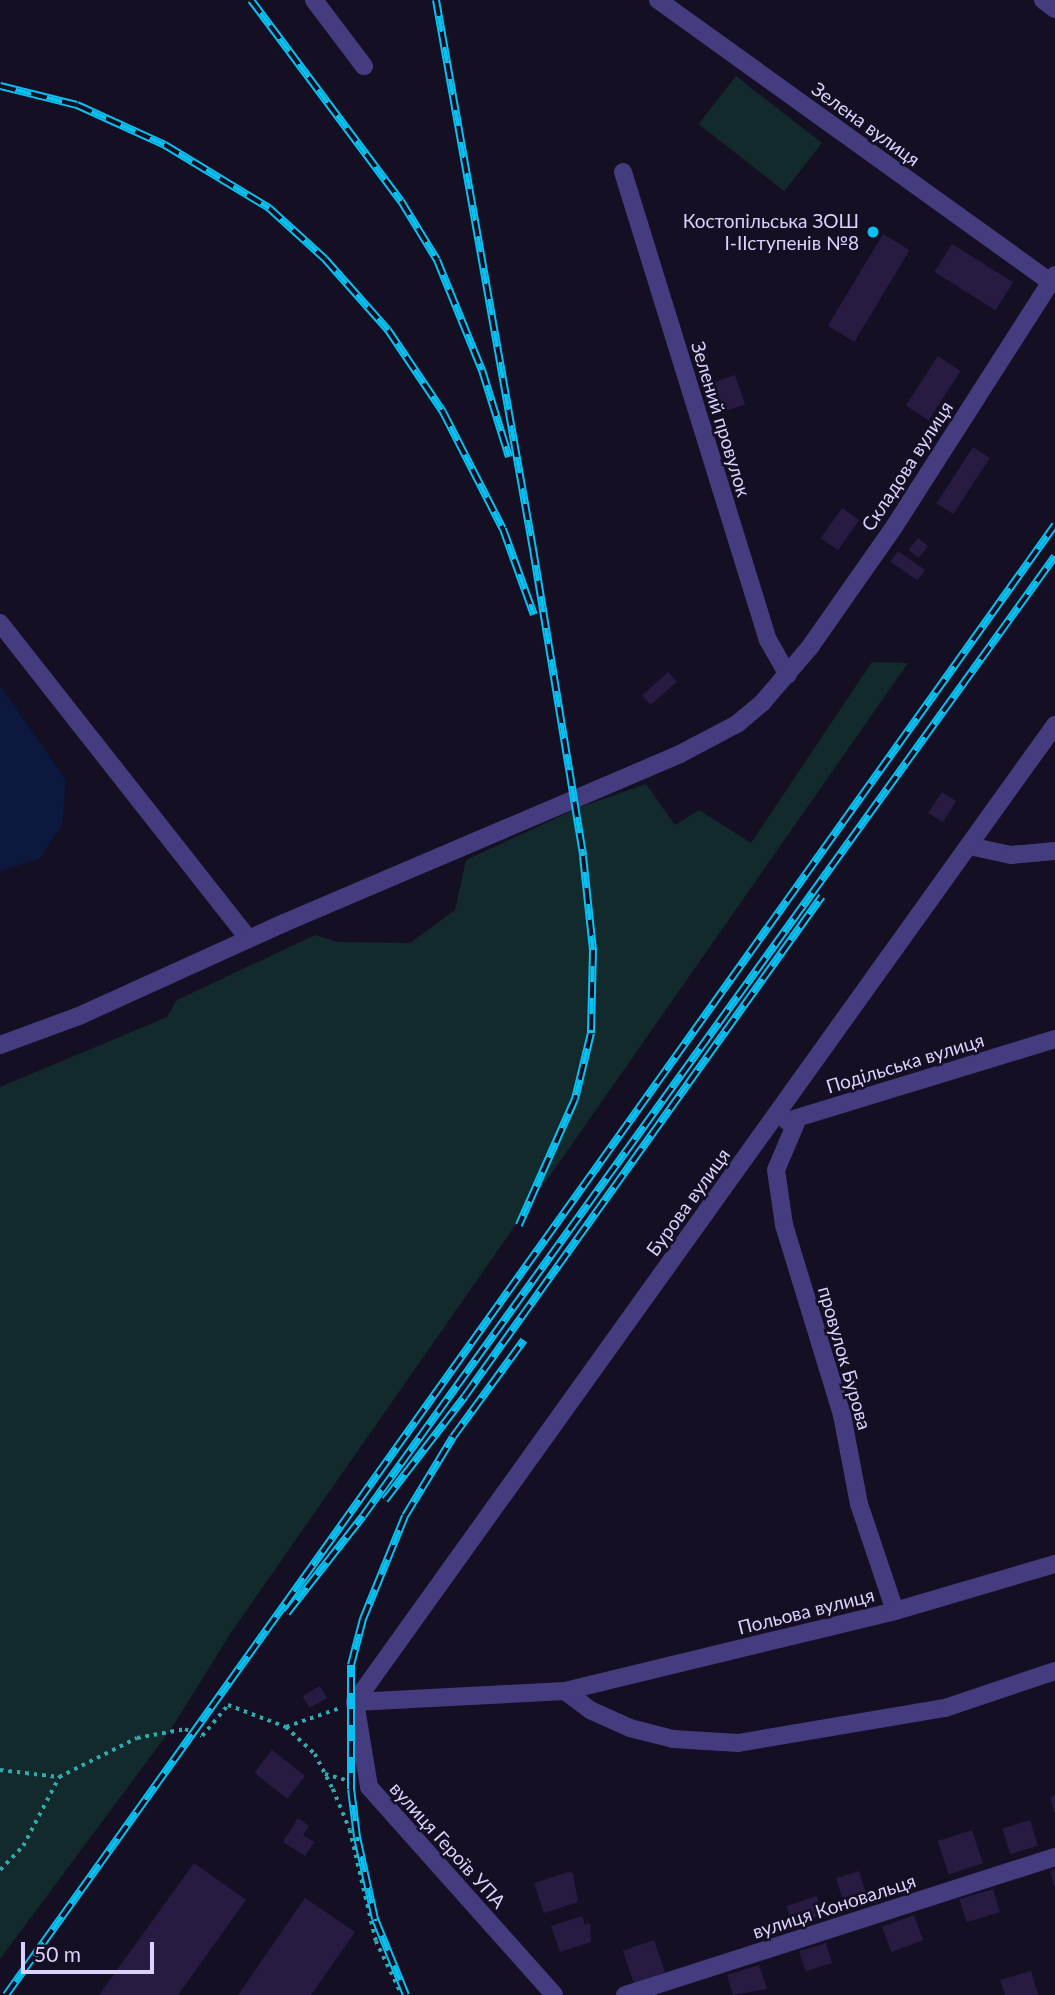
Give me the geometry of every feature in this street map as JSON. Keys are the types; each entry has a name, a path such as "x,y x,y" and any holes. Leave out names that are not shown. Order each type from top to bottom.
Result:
{"street":[{"path":"314,0 364,66"},
{"name":"Зелена вулиця","path":"658,0 1053,278"},
{"path":"1043,0 1055,9"},
{"name":"Зелений провулок","path":"623,172 768,640 788,675"},
{"name":"Складова вулиця","path":"0,1045 79,1016 249,939 680,754 737,724 788,675 894,527 1053,278"},
{"path":"0,623 249,939"},
{"name":"Бурова вулиця","path":"355,1702 1055,725"},
{"path":"969,846 1011,855 1055,852"},
{"name":"Подільська вулиця","path":"767,1128 1055,1039"},
{"name":"провулок Бурова","path":"798,1118 776,1170 784,1225 842,1415 859,1504 895,1611"},
{"name":"Польова вулиця","path":"355,1702 565,1691 895,1611 1055,1564"},
{"path":"565,1691 590,1710 630,1728 673,1739 738,1743 945,1708 1055,1671"},
{"name":"вулиця Героїв УПА","path":"355,1702 369,1787 554,1995"},
{"name":"вулиця Коновальця","path":"625,1995 1055,1857"}],"path":[{"path":"286,1727 355,1702"},
{"path":"0,1770 59,1777 137,1738 184,1729 202,1736 228,1705 286,1727 314,1754 350,1830 376,1941 402,1995"},
{"path":"325,1774 369,1787"},
{"path":"0,1870 23,1846 59,1777"}],"green space":[{"path":"736,76 822,143 784,191 698,124"},
{"path":"872,662 908,663 232,1631 171,1729 0,1959 0,1087 167,1017 177,1000 315,935 338,942 410,943 455,910 466,860 580,807 646,784 675,825 699,810 751,843"}],"water":[{"path":"0,685 66,780 62,825 40,858 0,871"}],"building":[{"path":"883,234 910,250 854,342 828,326"},
{"path":"952,244 1013,282 996,310 935,272"},
{"path":"938,356 961,371 929,420 906,405"},
{"path":"735,375 745,404 717,414 707,385"},
{"path":"973,447 990,458 953,514 937,503"},
{"path":"842,508 859,520 838,550 821,538"},
{"path":"918,538 928,546 919,558 909,550"},
{"path":"898,551 925,570 918,581 891,562"},
{"path":"668,672 677,682 651,705 642,695"},
{"path":"942,792 956,801 943,822 928,813"},
{"path":"320,1686 327,1698 310,1708 303,1696"},
{"path":"272,1750 305,1776 287,1799 254,1773"},
{"path":"1055,1795 1055,1812 1054,1812 1050,1797"},
{"path":"298,1818 309,1826 303,1835 314,1842 305,1856 283,1842"},
{"path":"1030,1820 1038,1846 1010,1854 1002,1828"},
{"path":"972,1830 983,1863 949,1874 938,1841"},
{"path":"194,1863 246,1900 178,1995 99,1995"},
{"path":"1055,1869 1055,1886 1054,1886 1050,1871"},
{"path":"859,1871 868,1900 845,1907 836,1878"},
{"path":"568,1872 573,1873 578,1902 544,1913 534,1883"},
{"path":"993,1889 1000,1912 967,1922 960,1899"},
{"path":"817,1896 823,1915 793,1925 787,1906"},
{"path":"305,1898 355,1932 311,1995 238,1995"},
{"path":"914,1915 923,1940 891,1952 882,1927"},
{"path":"582,1916 585,1925 590,1923 591,1942 560,1952 551,1926"},
{"path":"654,1940 665,1972 634,1983 623,1951"},
{"path":"826,1943 832,1963 805,1971 799,1951"},
{"path":"759,1965 767,1989 733,1995 727,1975"},
{"path":"1031,1971 1038,1995 1005,1995 1000,1980"}],"railway":[{"path":"251,0 401,201 437,260 482,370 509,457"},
{"path":"436,0 533,549 583,856 593,950 591,1033 575,1099 519,1225"},
{"path":"0,86 77,105 165,145 269,208 325,259 388,330 443,412 503,529 534,615"},
{"path":"6,1995 1055,525"},
{"path":"287,1613 363,1516 1055,556"},
{"path":"385,1500 465,1396 822,896"},
{"path":"406,1995 375,1919 357,1837 351,1789 351,1665 363,1619 405,1516 453,1437 524,1340"}],"place":[{"name":"Костопільська ЗОШ І-ІІступенів №8","path":"873,232"}]}
